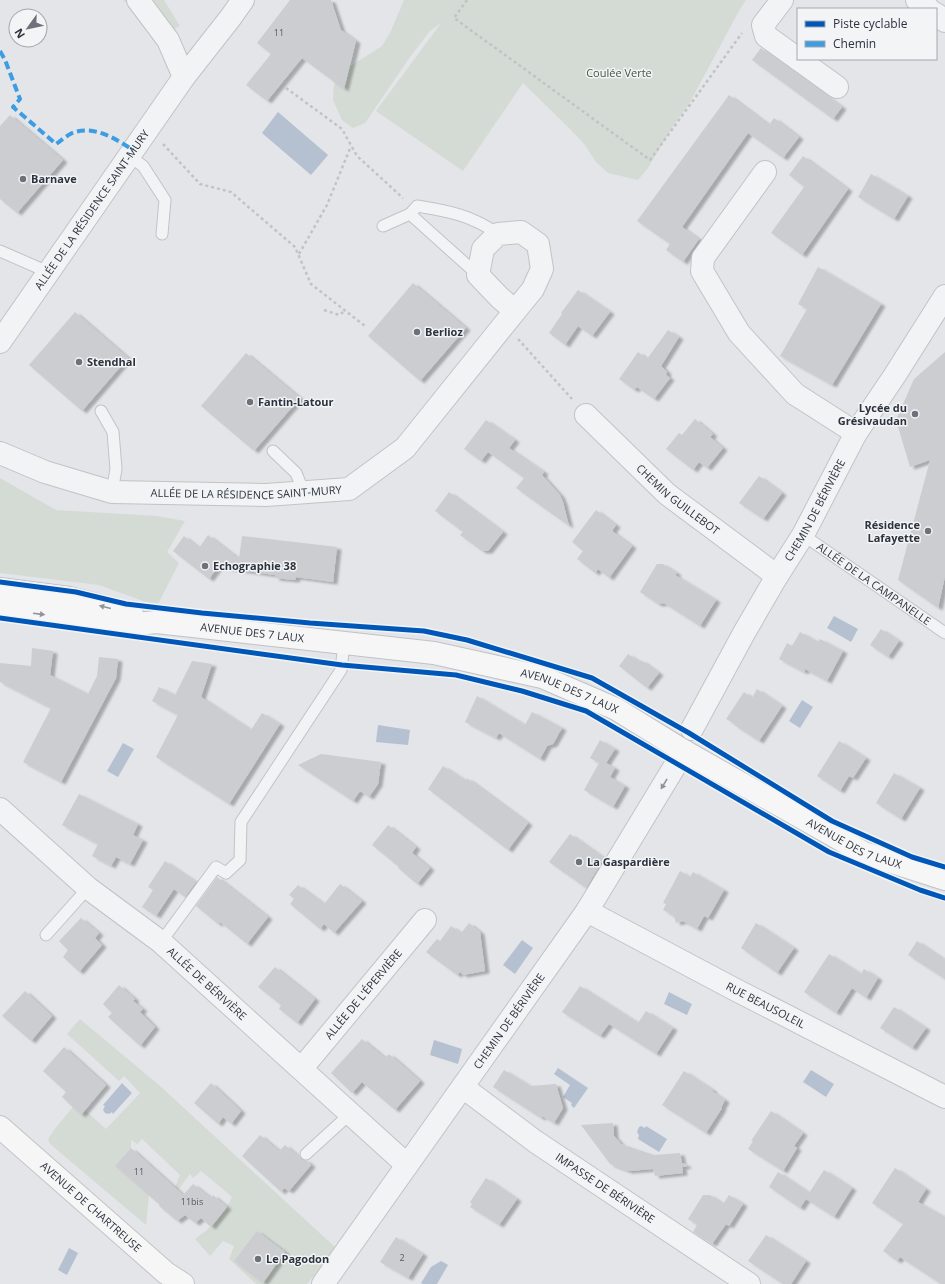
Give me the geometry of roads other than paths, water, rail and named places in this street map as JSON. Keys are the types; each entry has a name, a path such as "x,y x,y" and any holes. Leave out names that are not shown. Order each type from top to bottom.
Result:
{"main road":[{"path":"0,590 70,598 125,612 156,622"},
{"path":"0,609 128,625 156,622"},
{"name":"AVENUE DES 7 LAUX","path":"156,622 434,653 542,677 616,709 684,751 864,853 945,879"},
{"name":"AVENUE DE CHARTREUSE","path":"0,1127 166,1273 183,1284"}],"street":[{"path":"138,0 168,40 184,77"},
{"name":"ALLÉE DE LA RÉSIDENCE SAINT-MURY","path":"0,342 184,77 232,17 243,0"},
{"path":"782,0 764,25 766,36 797,58"},
{"path":"917,0 928,8"},
{"path":"937,15 945,21"},
{"path":"799,60 837,87"},
{"path":"766,172 703,258 702,271 739,333 795,394 856,433"},
{"name":"ALLÉE DE LA RÉSIDENCE SAINT-MURY","path":"0,453 45,472 112,492 266,496 349,489 405,448 532,289 542,268 538,244 521,232 498,234"},
{"path":"498,234 482,249 478,275 499,297 510,318"},
{"name":"CHEMIN DE BÉRIVIÈRE","path":"692,728 744,632 803,535 856,433 945,296"},
{"name":"CHEMIN GUILLEBOT","path":"586,415 667,494 777,576"},
{"name":"CHEMIN DE BÉRIVIÈRE","path":"323,1284 407,1165 464,1088 587,911 684,751"},
{"name":"ALLÉE DE BÉRIVIÈRE","path":"0,809 88,888 161,942 302,1068 407,1165"},
{"name":"RUE BEAUSOLEIL","path":"587,911 734,989 945,1097"},
{"name":"ALLÉE DE L'ÉPERVIÈRE","path":"302,1068 425,920"},
{"name":"IMPASSE DE BÉRIVIÈRE","path":"464,1088 536,1142 749,1284"}],"lane":[{"path":"129,156 143,166 165,200 162,234"},
{"path":"383,226 413,210 453,212 484,224 498,234"},
{"path":"413,210 478,275"},
{"path":"0,252 48,272"},
{"path":"101,411 113,432 116,469 112,492"},
{"path":"272,451 296,473 304,493"},
{"name":"ALLÉE DE LA CAMPANELLE","path":"803,535 945,633"},
{"path":"161,942 216,867 226,873 240,860 241,822 341,670 344,642"},
{"path":"46,935 88,888"},
{"path":"306,1154 351,1114"}],"water":[{"path":"278,112 328,155 311,175 262,133"},
{"path":"834,616 858,629 851,642 827,628"},
{"path":"802,700 813,707 800,728 789,721"},
{"path":"378,725 410,730 408,745 376,742"},
{"path":"123,743 134,749 118,777 107,771"},
{"path":"522,940 533,948 515,974 503,965"},
{"path":"669,992 692,1004 687,1015 664,1004"},
{"path":"434,1040 462,1049 458,1064 430,1055"},
{"path":"558,1068 588,1088 574,1108 571,1105 572,1103 563,1097 570,1085 554,1074"},
{"path":"811,1070 834,1084 826,1097 803,1082"},
{"path":"122,1083 132,1093 113,1114 112,1112 109,1114 105,1113 103,1110 105,1106 103,1105"},
{"path":"641,1126 645,1128 646,1126 667,1139 659,1152 638,1139 639,1135 637,1132"},
{"path":"69,1248 78,1253 67,1275 58,1270"},
{"path":"441,1261 448,1265 437,1284 421,1283 431,1267"}],"place":[{"name":"Barnave","path":"23,179"},
{"name":"Berlioz","path":"417,332"},
{"name":"Stendhal","path":"79,362"},
{"name":"Fantin-Latour","path":"250,402"},
{"name":"Lycée du Grésivaudan","path":"915,414"},
{"name":"Résidence Lafayette","path":"928,531"},
{"name":"Echographie 38","path":"205,566"},
{"name":"La Gaspardière","path":"579,862"},
{"name":"Le Pagodon","path":"258,1259"}],"park label":[{"name":"Coulée Verte","path":"619,73"}]}
